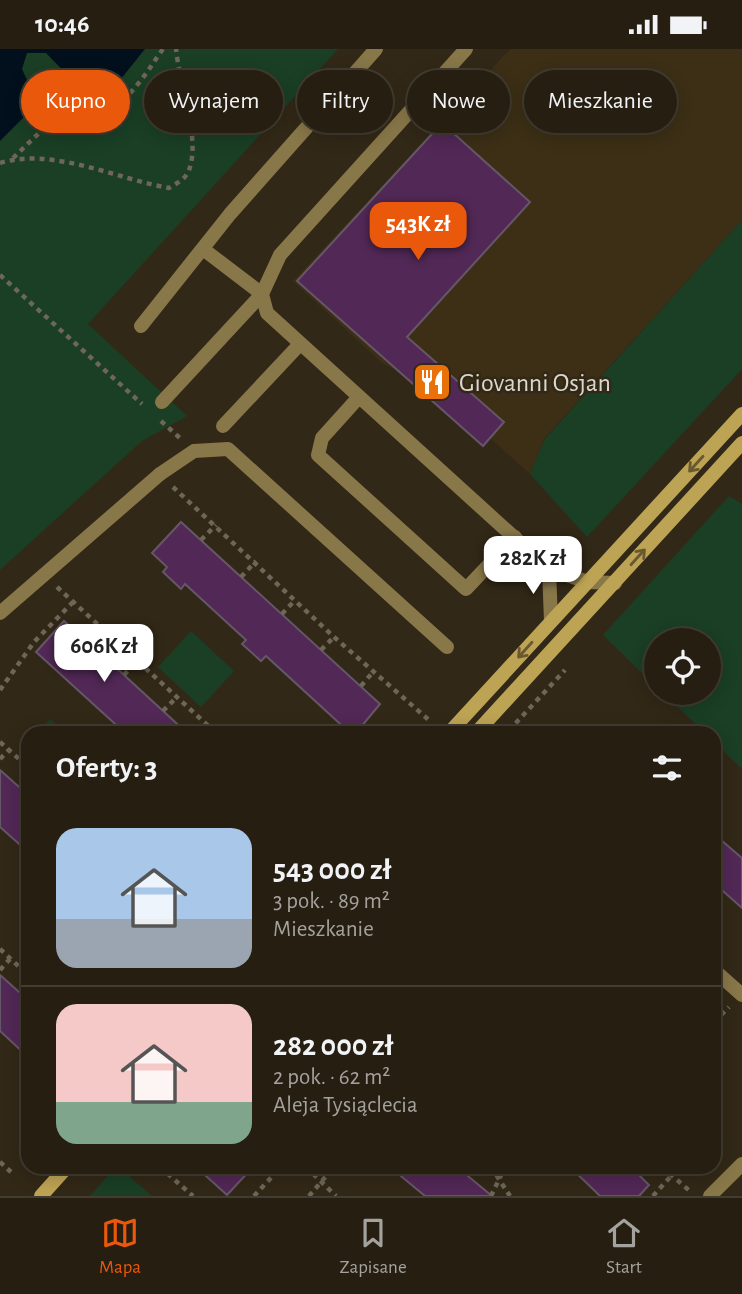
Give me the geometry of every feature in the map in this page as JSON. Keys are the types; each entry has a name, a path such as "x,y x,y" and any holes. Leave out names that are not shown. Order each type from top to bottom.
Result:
{"street":[{"path":"141,326 230,214 376,49"},
{"path":"158,408 262,294 280,255 466,49"},
{"path":"203,249 262,294 267,313 550,569 588,582 615,583"},
{"path":"223,426 300,344"},
{"path":"359,397 322,437 318,455 456,580 466,589 514,537"},
{"path":"455,726 742,414"},
{"path":"482,726 742,443"},
{"path":"0,613 160,474 194,451 228,449 447,647"},
{"path":"550,569 551,621"},
{"path":"721,979 737,999"},
{"path":"710,1196 742,1164"},
{"path":"41,1196 61,1174"}],"path":[{"path":"12,159 61,111 114,104 133,89 163,49"},
{"path":"0,163 12,159 42,160 92,168 169,188 181,181 189,170 192,132 178,73 176,49"},
{"path":"0,275 143,405"},
{"path":"158,408 194,451"},
{"path":"160,474 256,561 334,637 430,721"},
{"path":"201,540 216,525"},
{"path":"241,577 256,561"},
{"path":"44,575 208,726"},
{"path":"282,614 295,600"},
{"path":"0,690 34,642 73,601"},
{"path":"85,640 99,626"},
{"path":"321,650 334,637"},
{"path":"124,675 137,661"},
{"path":"360,686 373,672"},
{"path":"163,711 177,697"},
{"path":"0,742 21,761"},
{"path":"0,759 9,750"},
{"path":"0,949 21,969"},
{"path":"0,970 10,959"},
{"path":"721,1015 737,999"},
{"path":"0,1163 11,1172"},
{"path":"168,1174 192,1196"},
{"path":"254,1196 274,1174"},
{"path":"313,1174 336,1196"},
{"path":"309,1196 329,1174"},
{"path":"496,1174 510,1196"},
{"path":"491,1196 502,1174"},
{"path":"653,1196 671,1176 694,1195"}],"shaded area":[{"path":"510,49 742,49 742,220 544,439 530,474 490,438 483,446 398,371 382,363 293,281 431,133 510,133 510,70 490,70"}],"green space":[{"path":"0,49 338,49 319,70 297,70 297,94 283,110 283,70 144,70 144,133 262,133 88,324 187,416 142,441 0,570"},
{"path":"742,220 742,369 587,537 530,474 544,440"},
{"path":"729,496 742,504 742,769 721,749 721,726 698,726 676,705 721,705 721,628 644,628 644,675 603,635"},
{"path":"191,631 234,671 201,707 158,667"},
{"path":"50,719 58,726 44,726"},
{"path":"110,1174 126,1174 152,1196 90,1196"}],"water":[{"path":"0,49 145,49 128,70 62,70 46,53 27,53 21,70 21,120 0,141"}],"building":[{"path":"433,133 453,133 530,202 407,337 504,422 483,446 297,281"},
{"path":"181,522 380,704 362,726 342,726 266,656 261,661 242,644 246,640 185,584 181,589 163,572 167,567 152,553"},
{"path":"64,621 179,726 117,726 36,652"},
{"path":"0,770 21,789 21,846 0,827"},
{"path":"721,840 742,858 742,908 721,889"},
{"path":"0,975 21,994 21,1050 0,1031"},
{"path":"204,1174 246,1174 227,1195"},
{"path":"398,1174 465,1174 492,1196 425,1196"},
{"path":"577,1174 638,1174 649,1185 639,1196 600,1196"}],"place":[{"name":"Giovanni Osjan","path":"432,382"}]}
